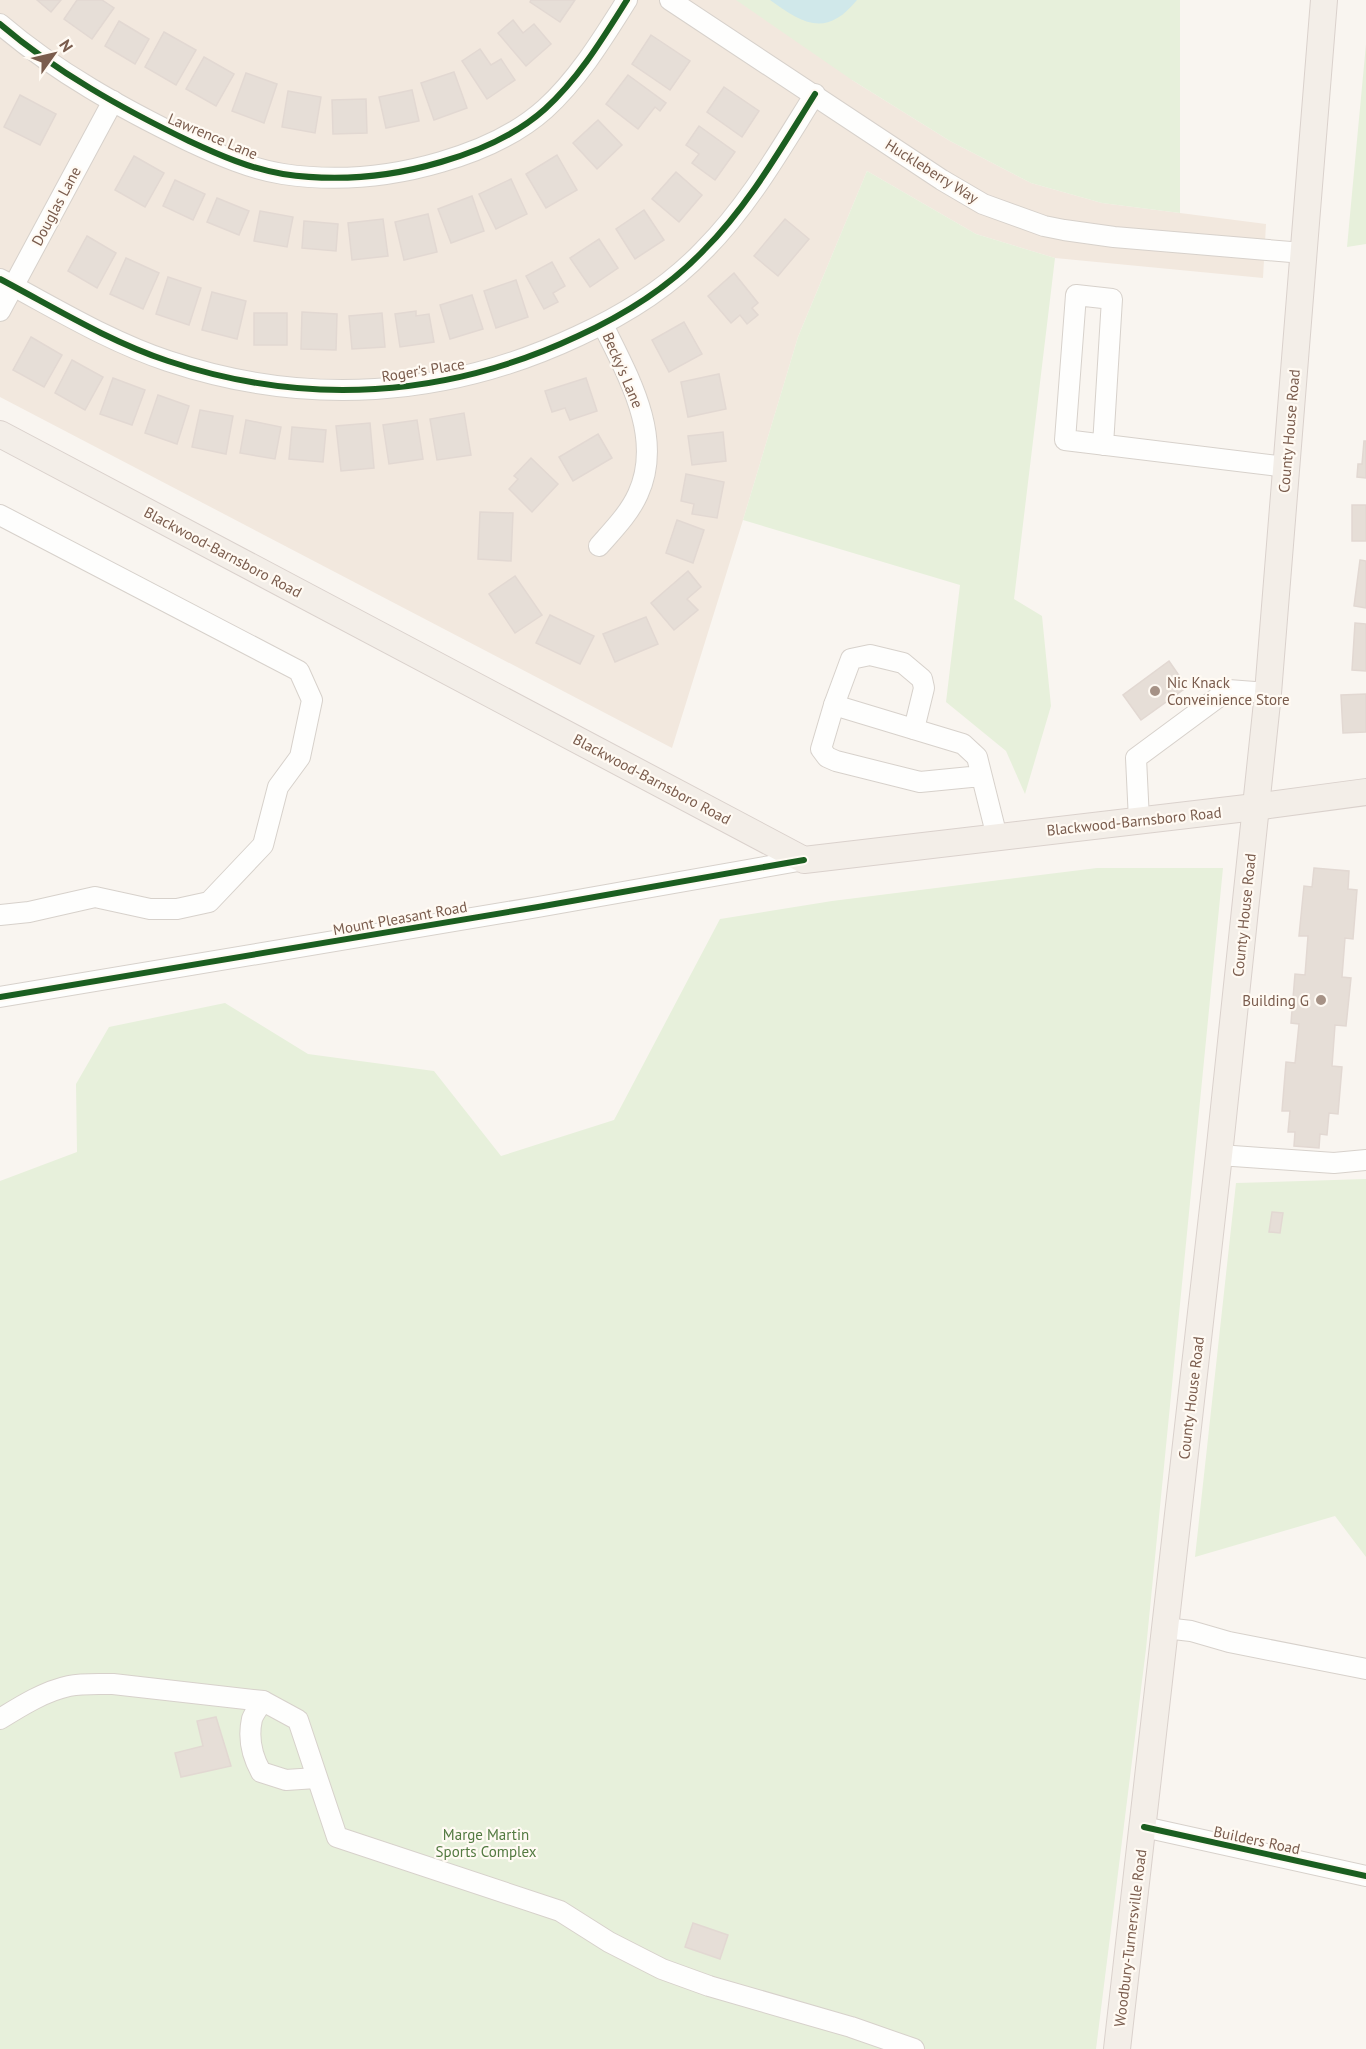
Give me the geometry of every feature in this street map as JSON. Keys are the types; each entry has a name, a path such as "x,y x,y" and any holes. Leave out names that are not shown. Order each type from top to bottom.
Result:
{"main road":[{"name":"County House Road","path":"1143,1827 1219,1155 1268,693 1324,0"},
{"name":"Blackwood-Barnsboro Road","path":"0,434 804,860 1366,792"},
{"name":"Woodbury-Turnersville Road","path":"1117,2049 1143,1827"}],"street":[{"name":"Lawrence Lane","path":"0,24 36,52 113,101 220,155 263,170 283,174 334,177 400,173 472,152 501,139 531,121 577,75 627,0"},
{"name":"Huckleberry Way","path":"670,0 983,204 1044,226 1114,237 1303,253"},
{"name":"Roger's Place","path":"6,283 102,334 166,360 208,373 257,384 354,391 459,378 523,360 603,325 664,285 716,238 748,197 815,94"},
{"name":"Douglas Lane","path":"0,311 6,283 113,101"},
{"path":"1103,445 1112,299 1076,295 1065,440 1103,445 1286,467"},
{"name":"Becky's Lane","path":"599,546 625,516 637,496 644,479 646,459 641,411 637,397 603,325"},
{"path":"0,516 299,671 312,700 300,757 278,787 263,845 209,902 177,909 150,909 95,897 29,912 0,915"},
{"path":"914,729 924,688 922,679 903,663 870,655 851,659 821,749 827,757 836,761 920,782 981,776"},
{"path":"1139,820 1136,758 1228,690 1268,693"},
{"path":"834,705 963,744 977,757 997,837"},
{"name":"Mount Pleasant Road","path":"0,997 804,860"},
{"path":"1219,1155 1334,1163 1366,1160"},
{"path":"1165,1628 1191,1631 1229,1642 1366,1669"},
{"path":"0,1719 43,1696 69,1686 92,1684 113,1684 263,1701 298,1720 337,1837 560,1911 609,1942 662,1969 718,1989 851,2027 913,2049"},
{"path":"263,1701 252,1716 251,1738 254,1759 261,1772 286,1780 316,1778"},
{"name":"Builders Road","path":"1143,1827 1366,1876"}],"shaded area":[{"path":"0,0 881,0 852,80 950,141 1031,183 1102,203 1266,224 1263,278 1055,258 976,234 867,171 798,337 672,748 0,397"}],"green space":[{"path":"736,0 1180,0 1180,213 1102,203 1031,183 950,141 852,80"},
{"path":"1366,44 1366,244 1347,247"},
{"path":"867,171 976,234 1055,258 1014,599 1042,616 1051,706 1025,794 1006,751 946,702 960,585 743,520 798,337"},
{"name":"Marge Martin Sports Complex","path":"1097,868 1223,868 1146,1649 1096,2049 0,2049 0,1181 77,1152 76,1084 109,1027 225,1003 308,1054 434,1071 501,1156 614,1120 720,919 832,901"},
{"path":"1366,1179 1366,1557 1335,1516 1195,1557 1236,1183"}],"water":[{"path":"770,0 857,0 846,12 835,19 825,23 814,23 804,21"}],"building":[{"path":"37,0 61,0 51,12"},
{"path":"77,0 102,0 114,8 92,39 64,19"},
{"path":"531,0 575,0 560,22 530,2"},
{"path":"513,20 523,33 534,24 551,44 526,66 498,33"},
{"path":"119,21 149,39 135,64 105,46"},
{"path":"164,32 196,50 176,85 145,67"},
{"path":"651,35 690,61 670,90 632,64"},
{"path":"480,49 491,65 501,59 515,80 487,99 462,61"},
{"path":"204,57 234,74 216,106 186,89"},
{"path":"454,72 467,108 434,120 421,83"},
{"path":"246,73 277,84 264,123 232,111"},
{"path":"628,75 666,103 660,111 655,107 638,129 606,104"},
{"path":"724,87 759,111 742,137 707,112"},
{"path":"412,90 419,121 386,128 379,97"},
{"path":"288,91 321,97 315,133 282,127"},
{"path":"20,95 56,114 40,145 4,127"},
{"path":"366,99 367,133 333,134 332,100"},
{"path":"598,120 622,145 597,169 573,143"},
{"path":"699,126 735,152 715,180 692,163 699,154 686,145"},
{"path":"557,155 577,190 546,208 526,174"},
{"path":"134,156 164,173 145,207 115,190"},
{"path":"676,172 702,195 679,222 652,199"},
{"path":"511,179 527,214 496,229 479,194"},
{"path":"175,180 205,194 193,220 163,206"},
{"path":"472,196 484,231 451,243 438,209"},
{"path":"217,198 249,211 239,235 207,222"},
{"path":"644,210 664,240 635,259 616,229"},
{"path":"260,211 293,217 287,247 254,241"},
{"path":"428,214 437,252 404,260 395,222"},
{"path":"383,219 388,256 352,260 348,223"},
{"path":"785,219 809,239 778,276 754,256"},
{"path":"304,221 338,224 336,251 302,248"},
{"path":"87,236 116,253 97,288 68,271"},
{"path":"599,239 618,268 590,287 570,258"},
{"path":"126,258 159,273 143,309 110,294"},
{"path":"552,262 565,286 553,293 558,302 544,309 526,276"},
{"path":"734,273 758,303 752,308 758,315 747,324 740,315 731,323 708,296"},
{"path":"168,277 201,288 189,325 156,314"},
{"path":"516,280 528,317 496,328 484,291"},
{"path":"212,292 246,301 237,339 202,330"},
{"path":"472,295 483,329 450,339 440,305"},
{"path":"416,311 416,316 429,314 434,342 400,347 395,314"},
{"path":"302,312 337,314 336,350 301,349"},
{"path":"254,313 287,313 287,345 254,345"},
{"path":"382,313 385,347 352,349 349,316"},
{"path":"684,322 702,354 669,372 652,340"},
{"path":"31,337 62,355 44,387 13,370"},
{"path":"72,360 103,377 85,410 55,393"},
{"path":"719,374 726,409 688,417 681,382"},
{"path":"113,378 145,390 132,425 100,414"},
{"path":"586,378 597,411 570,420 565,408 552,412 545,391"},
{"path":"158,395 189,406 177,444 145,433"},
{"path":"200,410 233,416 226,454 192,447"},
{"path":"464,413 471,455 437,460 430,419"},
{"path":"246,420 281,427 275,459 240,453"},
{"path":"417,420 423,459 389,464 383,425"},
{"path":"370,423 374,468 341,471 336,426"},
{"path":"292,427 326,430 323,462 289,459"},
{"path":"723,432 726,461 692,465 688,436"},
{"path":"598,434 612,458 573,481 559,457"},
{"path":"1364,441 1366,441 1366,478 1357,477 1358,464 1362,464"},
{"path":"531,458 558,484 532,512 509,489 518,479 514,476"},
{"path":"686,474 724,482 717,518 692,514 694,504 681,501"},
{"path":"1352,505 1366,505 1366,541 1352,541"},
{"path":"480,512 513,513 511,561 478,559"},
{"path":"677,520 704,530 693,563 666,553"},
{"path":"1360,560 1366,561 1366,608 1354,606"},
{"path":"688,571 701,587 687,599 698,610 674,630 651,603"},
{"path":"515,576 542,615 515,633 489,594"},
{"path":"550,615 594,636 580,664 536,643"},
{"path":"646,617 658,644 615,662 603,634"},
{"path":"1355,623 1366,624 1366,671 1352,670"},
{"name":"Nic Knack Conveinience Store","path":"1169,661 1187,687 1141,720 1123,695"},
{"path":"1366,694 1366,732 1343,733 1341,695"},
{"name":"Building G","path":"1314,868 1349,871 1348,889 1357,890 1353,939 1345,938 1342,977 1351,978 1346,1026 1335,1025 1332,1066 1342,1067 1338,1114 1329,1113 1327,1135 1320,1134 1319,1148 1294,1146 1295,1132 1288,1132 1290,1111 1282,1111 1286,1062 1295,1063 1299,1024 1291,1023 1295,974 1305,975 1308,936 1299,936 1304,886 1312,887"},
{"path":"1272,1212 1283,1213 1280,1233 1269,1232"},
{"path":"216,1717 231,1766 181,1777 175,1753 203,1746 197,1721"},
{"path":"693,1923 728,1935 720,1959 685,1947"}],"cycle path":[{"path":"0,24 67,74 140,116 200,146 235,161 271,172 343,178 402,171 441,162 483,147 522,127 545,109 569,84 590,57 627,0"},
{"path":"0,279 124,344 168,361 220,376 272,385 324,390 375,389 427,383 478,373 528,357 595,328 645,299 676,276 704,250 736,214 764,175 815,94"},
{"path":"0,997 804,860"},
{"path":"1144,1827 1366,1876"}],"place":[{"name":"Nic Knack Conveinience Store","path":"1155,691"},
{"name":"Building G","path":"1321,1000"}]}
